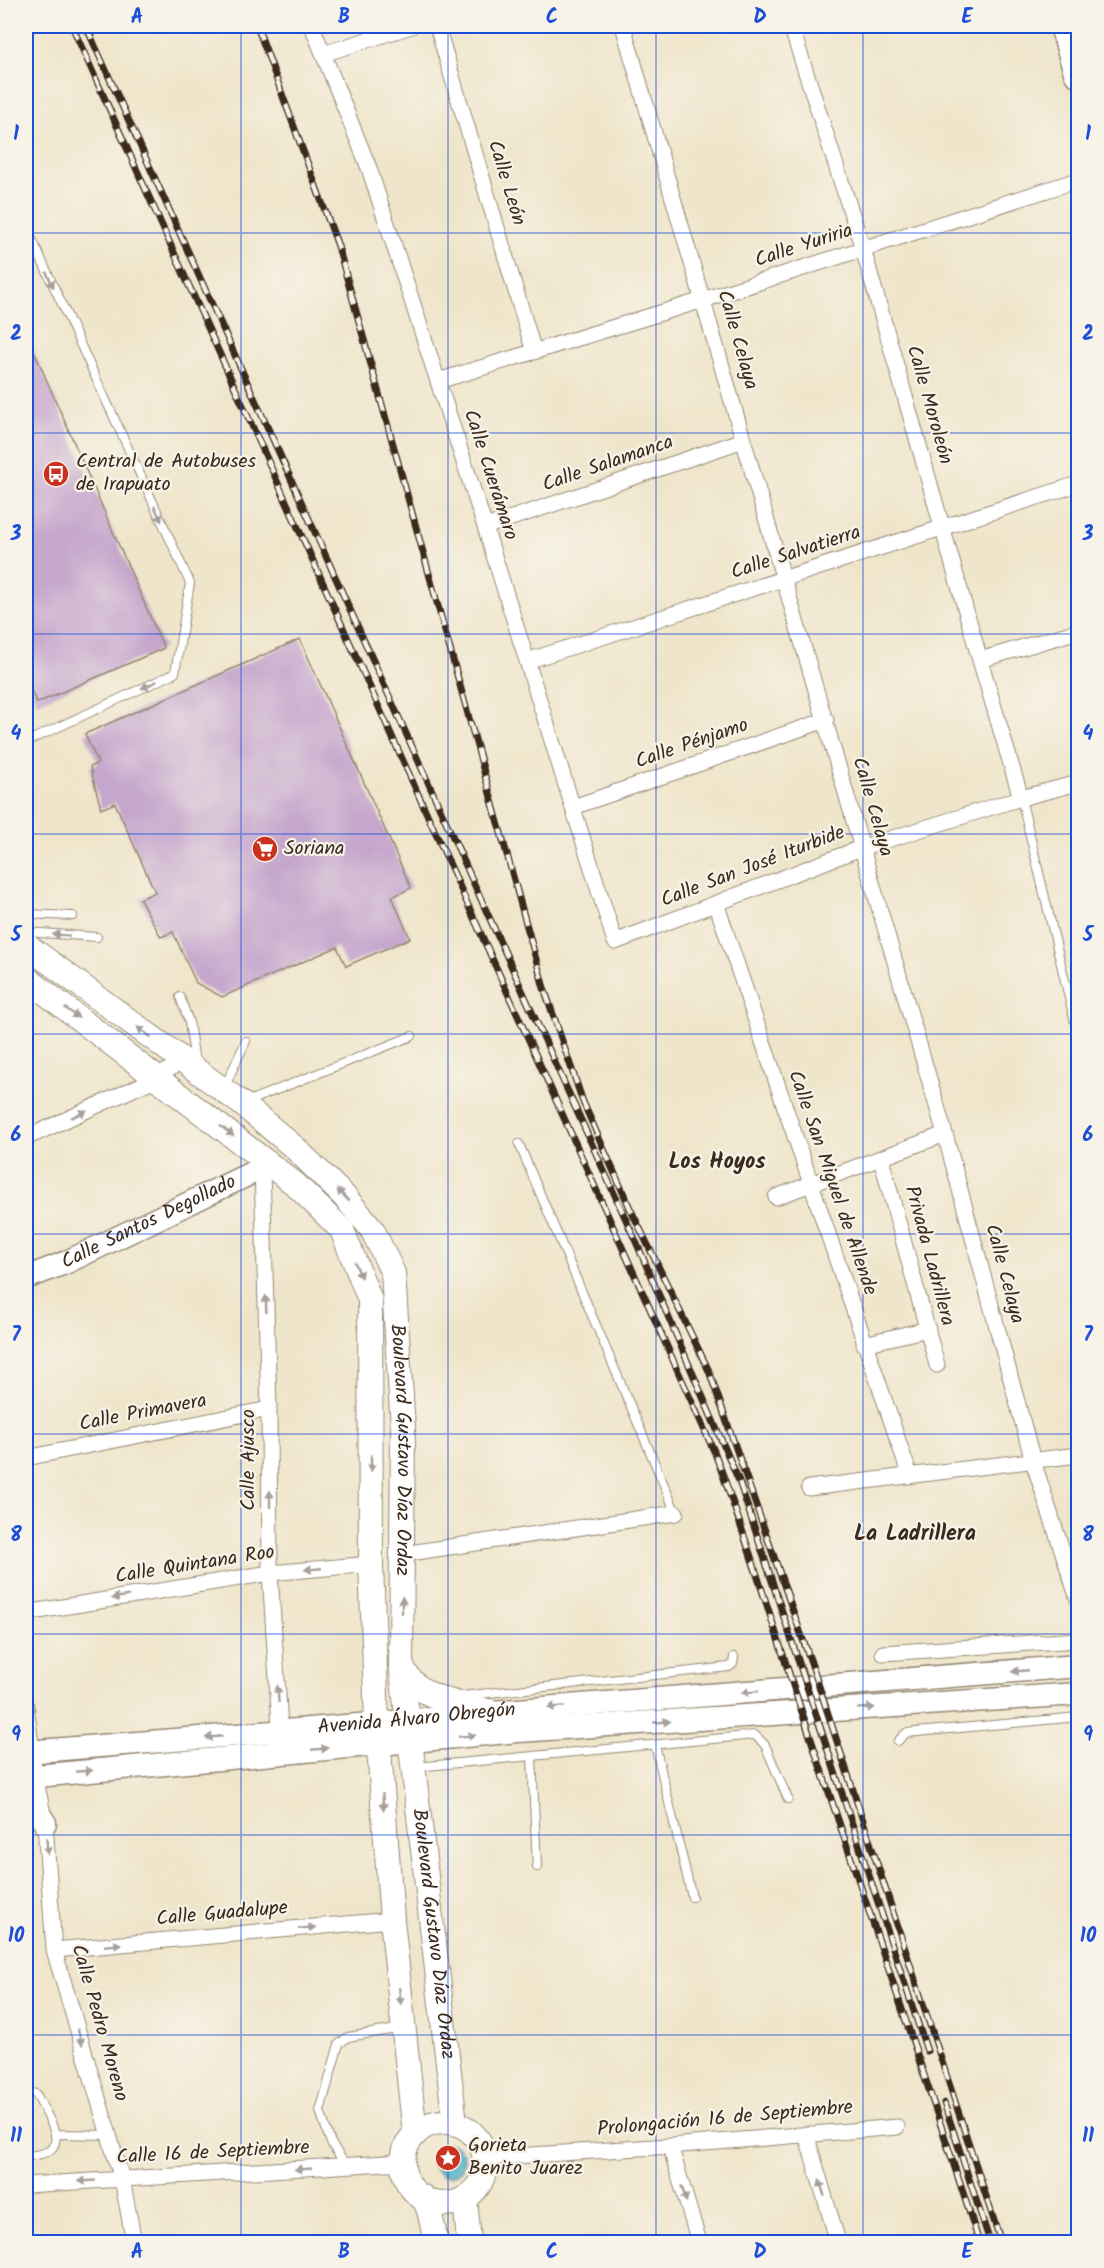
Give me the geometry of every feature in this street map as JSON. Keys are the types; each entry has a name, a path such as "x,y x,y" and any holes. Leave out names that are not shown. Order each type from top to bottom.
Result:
{"highway":[{"path":"1064,26 1078,72"}],"main road":[{"name":"Boulevard Gustavo Díaz Ordaz","path":"26,945 232,1097 295,1148 344,1196 372,1229 393,1273 403,1428 401,1664 455,2123"},
{"name":"Boulevard Gustavo Díaz Ordaz","path":"26,978 157,1078 266,1166 295,1184 342,1230 370,1300 371,1564 378,1733 392,1920 415,2134"},
{"path":"401,1664 403,1670 427,1693 492,1712"},
{"path":"433,2123 455,2123 466,2128 475,2136 482,2147 485,2158 484,2170 481,2181 474,2191 455,2202 444,2203 423,2197 412,2188 403,2162 408,2143 415,2134 433,2123"},
{"path":"423,2197 429,2210 436,2242"},
{"path":"465,2198 469,2242"}],"street":[{"name":"Calle Cuerámaro","path":"312,26 369,168 485,527 615,942"},
{"path":"323,54 411,26"},
{"name":"Calle León","path":"437,26 534,352"},
{"name":"Calle Celaya","path":"623,26 945,1134 1033,1461 1078,1599"},
{"name":"Calle Moroleón","path":"791,26 863,249 1021,798"},
{"name":"Calle Yuriria","path":"438,381 703,300 1078,180"},
{"name":"Calle Salamanca","path":"485,527 744,440"},
{"name":"Calle Salvatierra","path":"527,661 1078,484"},
{"path":"980,660 1078,631"},
{"name":"Calle Pénjamo","path":"573,807 826,720"},
{"name":"Calle San José Iturbide","path":"615,942 861,848 1021,798 1078,783"},
{"name":"Calle San Miguel de Allende","path":"716,903 910,1476"},
{"path":"26,1138 189,1065"},
{"path":"776,1197 945,1134"},
{"name":"Privada Ladrillera","path":"881,1158 937,1365"},
{"name":"Calle Santos Degollado","path":"26,1278 67,1262 266,1166"},
{"name":"Calle Ajusco","path":"266,1166 270,1573 281,1742"},
{"path":"864,1344 927,1329"},
{"name":"Calle Primavera","path":"26,1458 269,1408"},
{"path":"809,1488 1078,1455"},
{"path":"403,1554 676,1513"},
{"name":"Calle Quintana Roo","path":"26,1613 270,1573 371,1564"},
{"path":"883,1653 1078,1640"},
{"name":"Avenida Álvaro Obregón","path":"408,1731 492,1712 1078,1666"},
{"name":"Avenida Álvaro Obregón","path":"28,1752 281,1742 408,1731 518,1731 1078,1694"},
{"path":"26,1706 29,1783 45,1823"},
{"name":"Avenida Álvaro Obregón","path":"29,1783 281,1742"},
{"name":"Calle Pedro Moreno","path":"45,1823 54,1950 122,2179 134,2242"},
{"name":"Calle Guadalupe","path":"54,1950 392,1920"},
{"name":"Prolongación 16 de Septiembre","path":"485,2158 670,2146 897,2127"},
{"path":"806,2134 838,2242"},
{"path":"670,2146 699,2242"},
{"name":"Calle 16 de Septiembre","path":"26,2185 403,2162"}],"lane":[{"path":"26,226 190,583 174,673 26,742"},
{"path":"1021,798 1078,1035"},
{"path":"26,914 73,916"},
{"path":"26,932 98,937"},
{"path":"180,997 189,1022 189,1065"},
{"path":"232,1097 412,1036"},
{"path":"232,1097 246,1041"},
{"path":"519,1143 676,1513"},
{"path":"442,1698 729,1667 733,1664 734,1657"},
{"path":"898,1742 906,1733 1078,1717"},
{"path":"412,1768 755,1735 765,1745 788,1799"},
{"path":"655,1745 692,1897"},
{"path":"532,1757 537,1867"},
{"path":"347,2167 331,2143 320,2111 339,2044 348,2037 403,2028"},
{"path":"26,2091 36,2094 57,2134 56,2143 49,2151 41,2156 26,2156"},
{"path":"57,2134 109,2135"}],"water":[{"path":"448,2144 459,2149 464,2160 459,2171 448,2176 437,2171 432,2160 437,2149"}],"building":[{"name":"Central de Autobuses de Irapuato","path":"26,333 164,648 37,703 31,691 26,694 26,635 33,632 26,614"},
{"name":"Soriana","path":"300,639 411,888 392,897 410,938 346,966 337,947 222,997 196,983 173,932 161,937 140,899 155,892 115,803 101,809 90,767 98,763 85,734"}],"railway":[{"path":"72,26 714,1451 751,1555 979,2242"},
{"path":"86,26 637,1244 739,1481 927,2051"},
{"path":"257,26 338,246 544,988 583,1102 630,1208 709,1371 815,1674 1001,2242"},
{"path":"944,2103 990,2242"}],"place":[{"name":"Central de Autobuses de Irapuato","path":"56,474"},
{"name":"Soriana","path":"265,849"},
{"name":"Gorieta Benito Juarez","path":"448,2158"}],"district":[{"name":"Los Hoyos","path":"717,1162"},
{"name":"La Ladrillera","path":"915,1534"}]}
